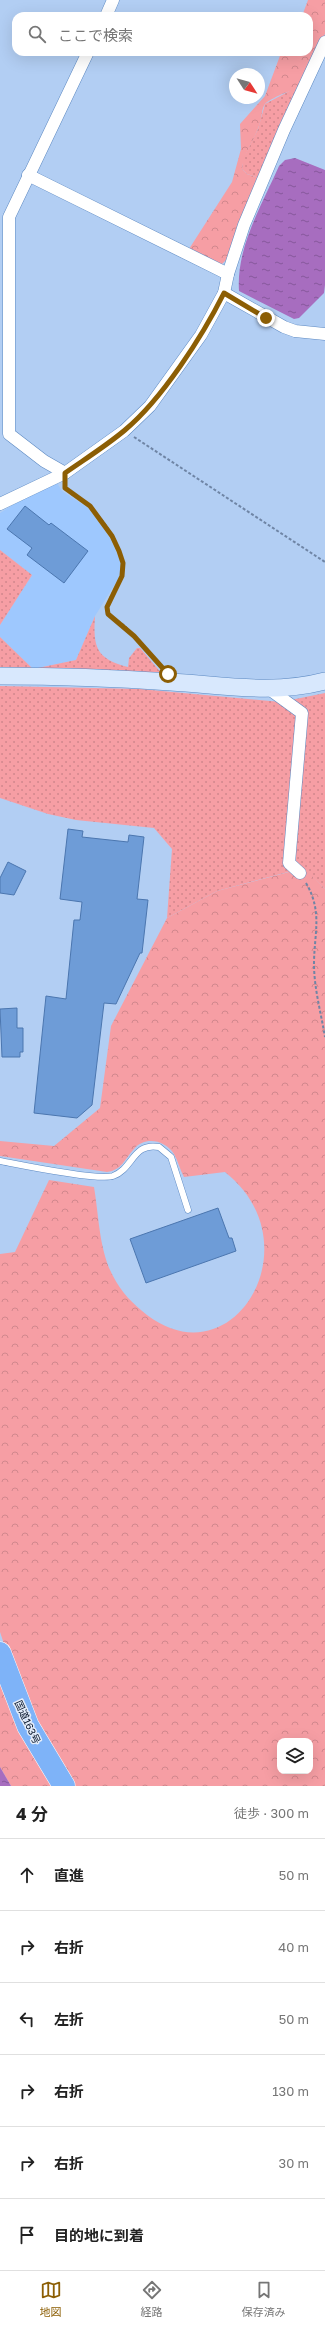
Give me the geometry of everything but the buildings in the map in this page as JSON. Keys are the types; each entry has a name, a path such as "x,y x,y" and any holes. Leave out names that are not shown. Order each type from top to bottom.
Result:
{"highway":[{"name":"国道163号","path":"0,1653 28,1726 64,1786"}],"street":[{"path":"108,12 113,0"},
{"path":"0,504 65,473 124,431 150,406 201,335 224,293 228,274 244,225 284,130 325,42"},
{"path":"65,473 44,461 9,434 9,217 86,56"},
{"path":"28,175 228,274"},
{"path":"224,293 284,327 295,331 325,334"},
{"path":"0,676 71,676 173,682 269,690 325,681"},
{"path":"269,690 302,713 289,863 300,873"}],"lane":[{"path":"0,1161 107,1177 126,1169 142,1148 159,1147 171,1157 188,1210"}],"path":[{"path":"124,431 325,562"},
{"path":"65,473 65,488 90,506 112,536 123,563 122,576 107,607 108,614 134,636 173,682"},
{"path":"300,873 312,893 318,916 314,965 325,1037"}],"shaded area":[{"path":"57,483 62,491 88,508 110,538 121,563 120,576 95,616 76,660 33,669 0,637 0,625 32,575 0,550 0,513 27,496"}],"green space":[{"path":"308,0 325,0 325,34 298,90 282,94 265,104 265,96 280,56 313,56 313,12 304,12"},
{"path":"295,88 298,90 259,178 247,174 242,169 243,159 258,129 265,104"},
{"path":"258,104 265,104 257,132 245,156 242,169 247,174 259,178 228,258 221,265 189,249 232,182 241,149 240,124"},
{"path":"0,550 32,575 0,625"},
{"path":"95,616 96,644 103,656 117,664 128,667 129,658 137,648 140,648 163,675 0,668 0,637 33,669 76,660"},
{"path":"0,686 140,689 281,702 325,693 325,889 303,868 217,891 167,918 172,849 154,828 76,820 48,814 0,798"},
{"path":"304,868 325,889 325,1786 74,1786 47,1747 12,1668 0,1632 0,1254 15,1252 49,1180 94,1187 102,1244 108,1266 116,1282 132,1302 147,1315 179,1331 209,1330 234,1317 252,1295 263,1266 263,1234 251,1201 225,1172 184,1177 174,1154 166,1145 155,1141 144,1142 134,1149 119,1167 107,1172 0,1156 0,1141 54,1146 100,1108 111,1026 167,918 217,891"},
{"path":"0,1674 57,1786 11,1786 0,1767"}],"water":[{"path":"295,158 325,170 325,285 324,293 299,318 294,319 239,291 239,275 246,242 258,211 279,166 285,160"},
{"path":"0,1767 11,1786 0,1786"}],"route":[{"path":"168,674 125,626 108,614 107,607 122,576 123,563 112,536 99,517 90,506 65,488 65,473 124,431 150,406 201,335 224,293 266,318"}]}
